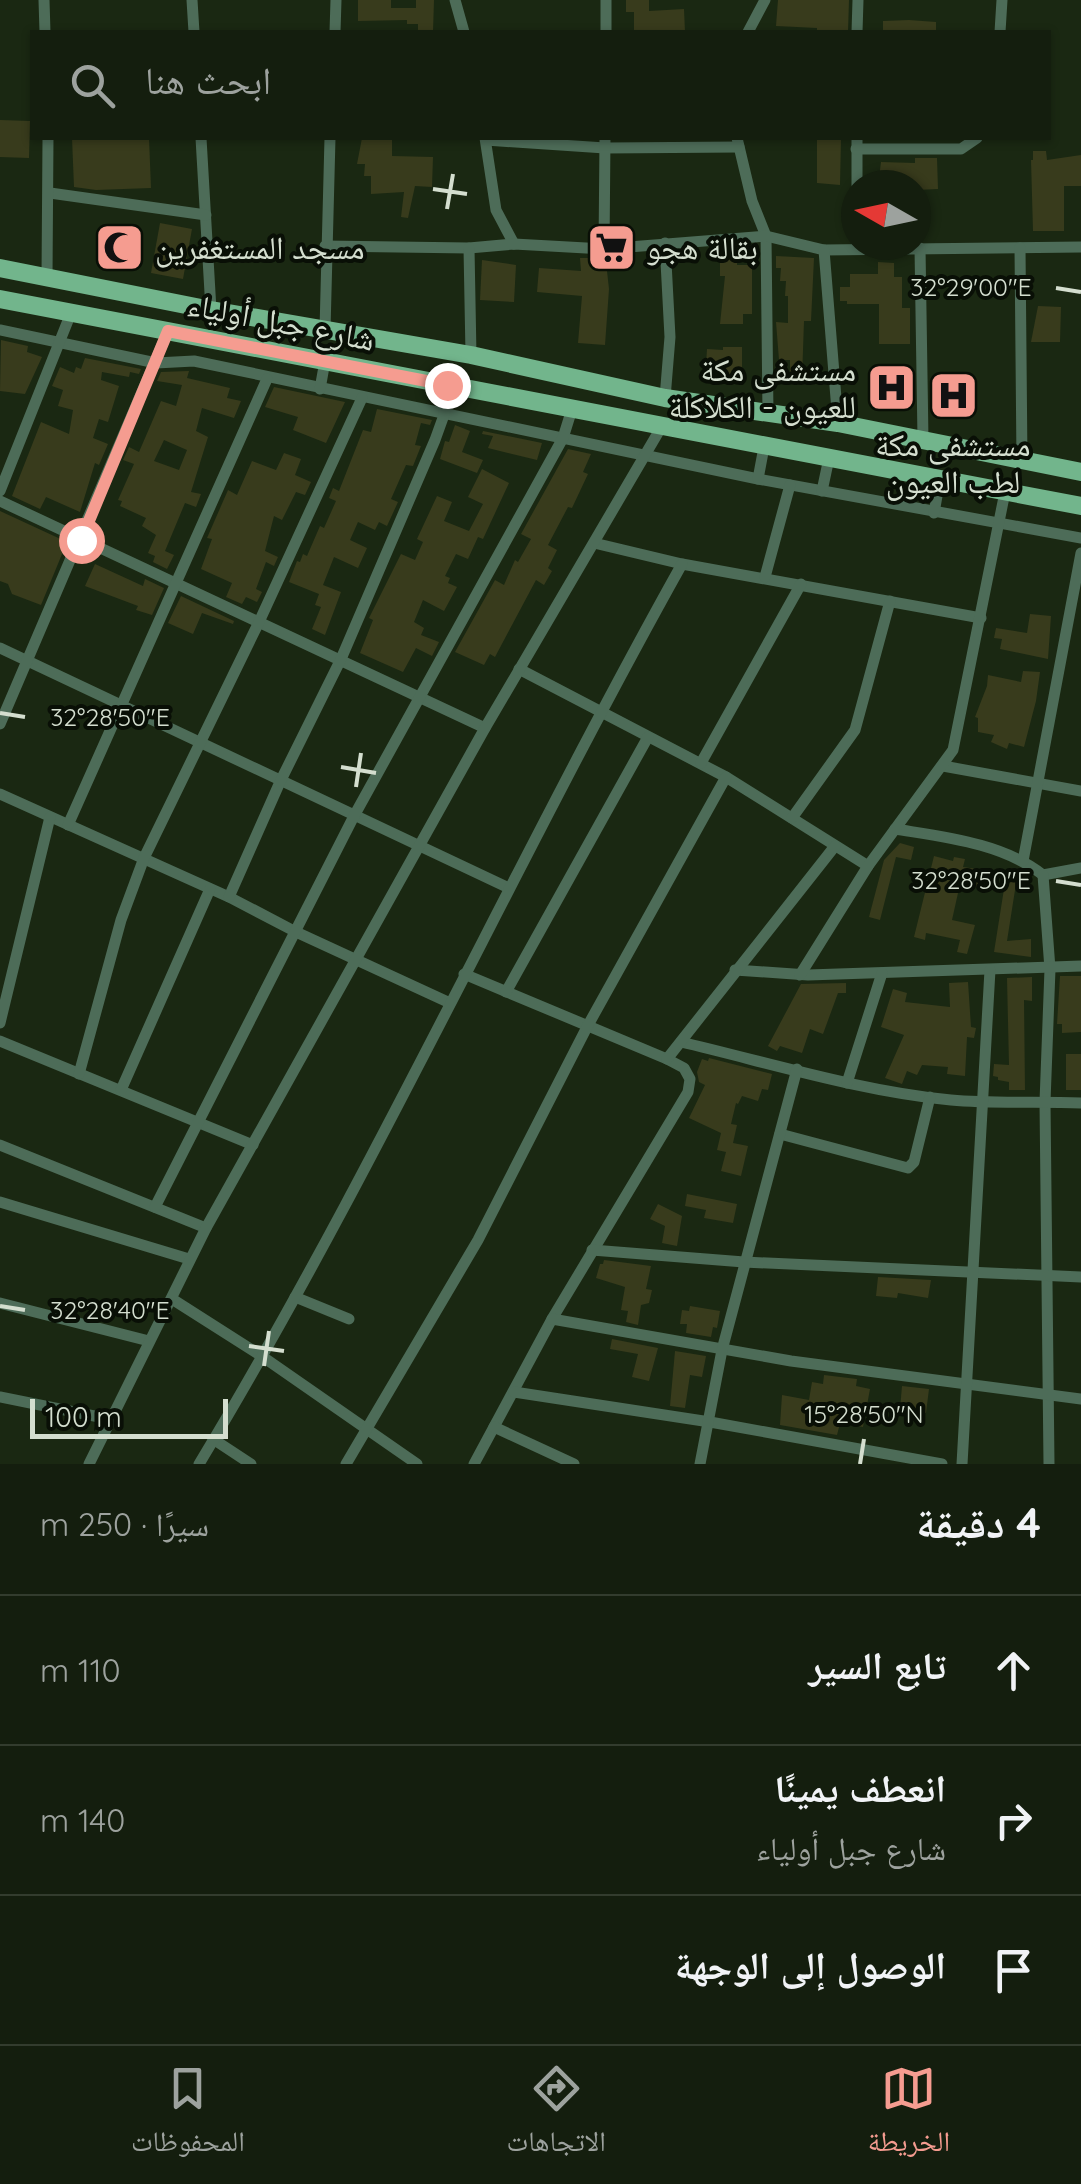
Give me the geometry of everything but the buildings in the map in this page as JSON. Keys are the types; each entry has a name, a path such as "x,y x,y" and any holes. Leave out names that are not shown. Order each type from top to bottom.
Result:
{"main road":[{"name":"شارع جبل أولياء","path":"0,268 471,355 665,398 838,423 1081,472"},
{"name":"شارع جبل أولياء","path":"0,299 1081,506"}],"street":[{"path":"44,0 45,30"},
{"path":"192,0 194,30"},
{"path":"334,30 336,0"},
{"path":"455,0 463,30"},
{"path":"606,0 606,30"},
{"path":"749,30 765,0"},
{"path":"857,30 858,0"},
{"path":"1000,30 1002,0"},
{"path":"47,276 48,140"},
{"path":"201,140 211,310"},
{"path":"325,330 330,140"},
{"path":"485,140 496,210 514,244"},
{"path":"515,140 738,142 752,201 766,236 768,414"},
{"path":"857,170 856,143 961,148 973,140"},
{"path":"604,249 605,143"},
{"path":"50,193 206,214"},
{"path":"325,246 470,248 514,244 604,249 766,236 824,250 841,248"},
{"path":"665,243 670,337 665,398"},
{"path":"470,248 471,355"},
{"path":"931,248 1081,248"},
{"path":"1020,248 1022,462"},
{"path":"824,250 838,423"},
{"path":"920,260 923,440"},
{"path":"0,491 72,314"},
{"path":"0,330 156,363 184,360 758,479 1081,538"},
{"path":"0,724 168,331"},
{"path":"320,389 324,361"},
{"path":"68,825 267,379"},
{"path":"229,897 280,782 341,660 444,414 447,385"},
{"path":"79,1074 120,920 144,858 202,743 362,398"},
{"path":"155,1208 354,816 564,438 572,410"},
{"path":"89,1464 206,1228 485,728 662,426"},
{"path":"758,479 764,447"},
{"path":"822,491 829,458"},
{"path":"934,513 940,479"},
{"path":"765,578 790,485"},
{"path":"800,974 868,866 943,766 958,736 1006,492"},
{"path":"0,501 485,728"},
{"path":"594,543 682,564 982,618"},
{"path":"1023,861 1081,553"},
{"path":"198,1464 264,1357 600,712 682,564"},
{"path":"700,764 801,584"},
{"path":"792,818 855,730 890,600"},
{"path":"0,648 509,888"},
{"path":"520,669 726,778 868,866"},
{"path":"506,992 648,737"},
{"path":"943,766 1081,791"},
{"path":"346,1464 478,1240 587,1027 726,778"},
{"path":"0,794 229,897 450,1003"},
{"path":"0,1022 50,817"},
{"path":"895,828 948,838 1023,861 1043,874 1081,868"},
{"path":"667,1059 835,846"},
{"path":"1043,874 1050,969 1045,1102 1048,1464"},
{"path":"121,1090 210,889"},
{"path":"735,970 800,974 1081,966"},
{"path":"962,1464 990,970"},
{"path":"848,1083 882,973"},
{"path":"464,974 667,1059 684,1068 690,1079 688,1092 552,1319 474,1464"},
{"path":"0,1041 252,1145"},
{"path":"681,1042 848,1083 930,1097 1081,1103"},
{"path":"700,1464 722,1350 797,1069"},
{"path":"780,1134 908,1168 914,1162 930,1097"},
{"path":"0,1145 206,1228"},
{"path":"0,1202 189,1259"},
{"path":"592,1250 744,1262 1081,1277"},
{"path":"295,1297 349,1319"},
{"path":"172,1298 418,1464"},
{"path":"0,1303 150,1341"},
{"path":"552,1319 722,1350 1081,1399"},
{"path":"514,1392 942,1464"},
{"path":"0,1396 109,1419"},
{"path":"494,1428 574,1464"},
{"path":"214,1439 251,1464"}],"place":[{"name":"مسجد المستغفرين","path":"120,248"},
{"name":"بقالة هجو","path":"611,248"},
{"name":"مستشفى مكة للعيون - الكلاكلة","path":"891,388"},
{"name":"مستشفى مكة لطب العيون","path":"953,395"}],"route":[{"path":"81,540 168,331 447,385"}]}
